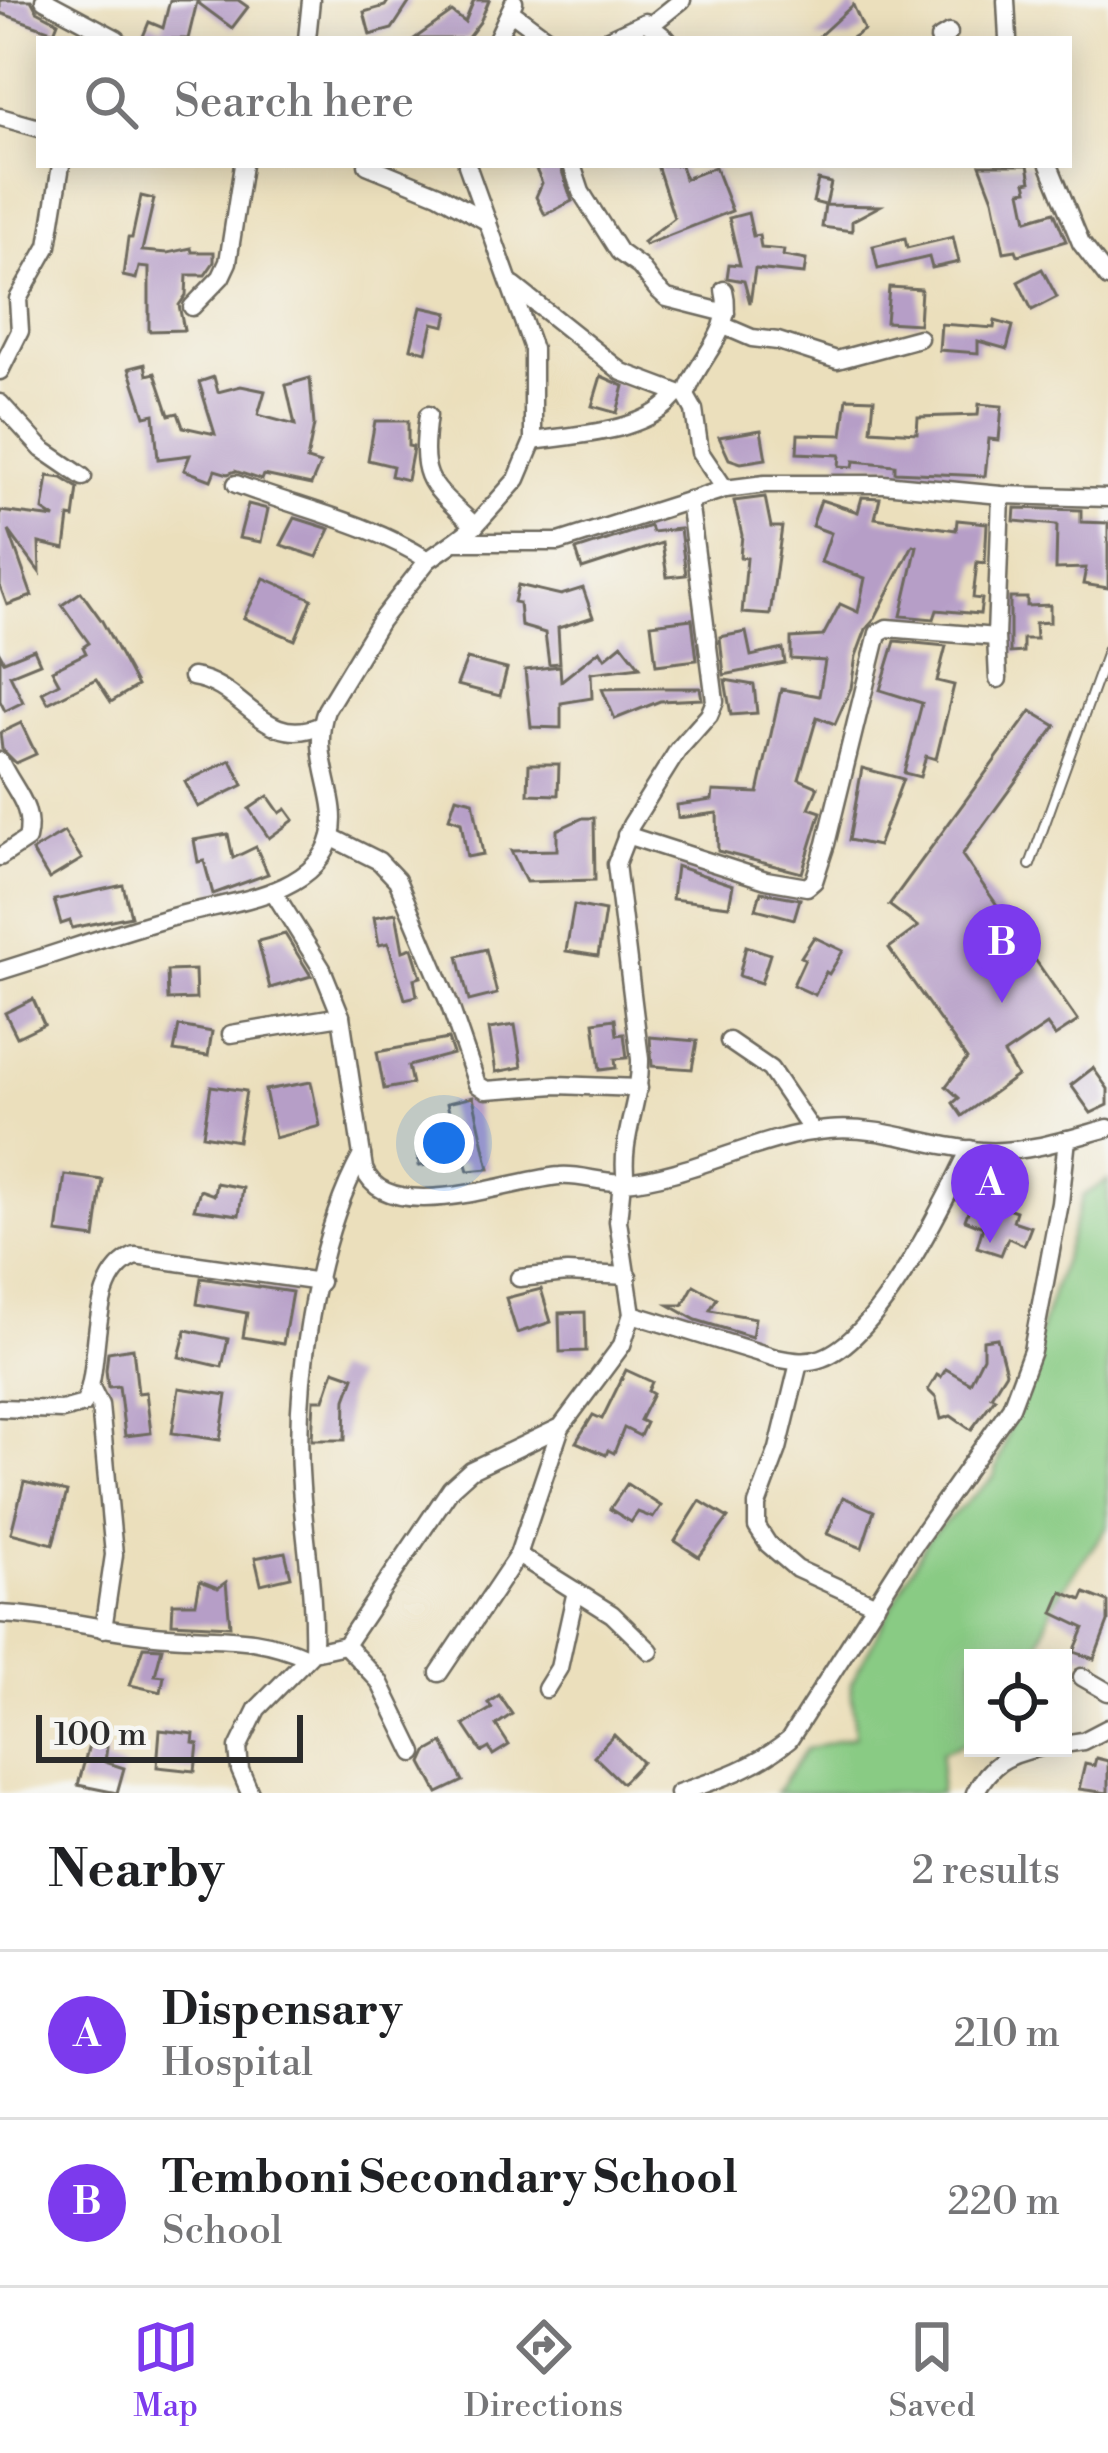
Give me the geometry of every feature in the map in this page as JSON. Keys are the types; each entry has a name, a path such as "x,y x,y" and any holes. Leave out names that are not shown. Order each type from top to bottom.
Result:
{"street":[{"path":"44,0 111,36"},
{"path":"307,36 311,0"},
{"path":"614,36 638,23 652,23 682,0"},
{"path":"1006,0 1008,36"},
{"path":"498,36 513,5 545,36"},
{"path":"652,23 664,36"},
{"path":"0,117 36,127"},
{"path":"0,370 20,332 18,299 48,246 61,168"},
{"path":"192,307 221,277 228,262 243,168"},
{"path":"374,168 488,222"},
{"path":"0,971 179,915 246,902 310,870 331,837 330,802 321,763 321,725 329,703 380,621 428,560 475,526 518,479 533,441 533,349 468,168"},
{"path":"573,168 581,192 620,252 668,298 725,319 752,338 778,341 837,360 919,338"},
{"path":"1049,168 1081,242 1108,278"},
{"path":"512,284 622,372 682,395 694,410 700,452 725,489"},
{"path":"533,441 610,428 656,414 682,395 725,319 724,290"},
{"path":"0,403 42,449 83,476"},
{"path":"428,415 427,478 475,526"},
{"path":"454,542 559,542 725,489 782,483 883,484 1001,495 1108,498"},
{"path":"236,484 370,527 428,560"},
{"path":"998,679 1001,495"},
{"path":"440,1673 518,1555 561,1426 622,1345 632,1314 618,1221 622,1156 639,1088 634,996 616,864 626,835 678,750 710,715 715,701 688,500"},
{"path":"626,835 793,888 807,887 814,881 826,844 878,633 887,628 996,637"},
{"path":"192,677 226,688 246,708 288,733 302,734 321,725"},
{"path":"0,761 22,794 31,823 27,839 0,857"},
{"path":"331,837 379,860 398,880 477,1084 487,1090 556,1085 639,1088"},
{"path":"273,891 322,968 341,1016 368,1179 393,1196 457,1196 562,1175 624,1182 726,1159 812,1132 883,1130 970,1149 999,1150 1108,1128"},
{"path":"231,1034 341,1016"},
{"path":"729,1041 759,1058 779,1078 812,1132"},
{"path":"678,1793 743,1771 789,1739 1011,1406 1032,1351 1067,1139"},
{"path":"632,1314 728,1346 799,1363 825,1358 890,1297 970,1149"},
{"path":"310,1655 313,1598 300,1483 305,1352 342,1199 363,1154"},
{"path":"0,1408 62,1411 84,1404 92,1389 111,1274 122,1262 147,1255 320,1282"},
{"path":"519,1278 567,1273 628,1276"},
{"path":"799,1363 778,1449 757,1504 757,1527 768,1544 797,1569 876,1605"},
{"path":"92,1389 100,1406 114,1555 103,1629"},
{"path":"250,1793 240,1770 238,1748 257,1709 310,1655 345,1645 452,1488 471,1471 561,1426"},
{"path":"518,1555 612,1614 650,1652"},
{"path":"546,1689 560,1668 576,1591"},
{"path":"0,1615 169,1636 248,1637 310,1655"},
{"path":"345,1645 379,1681 413,1753"},
{"path":"1082,1677 1108,1692"},
{"path":"1072,1743 1108,1728"},
{"path":"976,1793 993,1765 1006,1757"}],"lane":[{"path":"1030,865 1108,650"}],"green space":[{"path":"1108,1180 1108,1526 1055,1599 1037,1649 964,1649 964,1743 942,1752 940,1793 776,1793 806,1749 855,1736 851,1683 929,1537 994,1477 1083,1196"}],"building":[{"path":"0,0 31,0 37,11 58,22 54,32 0,13"},
{"path":"170,0 238,0 248,7 232,28 197,2 189,36 143,36 149,22 163,28"},
{"path":"389,0 411,0 392,29 370,35 364,12 385,6"},
{"path":"474,0 489,0 469,36 418,36 452,12 465,22"},
{"path":"853,5 864,30 855,36 819,36"},
{"path":"535,168 561,168 572,201 545,215 536,197 542,183"},
{"path":"658,168 682,168 685,179 715,168 732,211 645,245 674,218"},
{"path":"981,168 1029,168 1031,181 1026,182 1028,190 1021,191 1027,220 1054,212 1066,241 1018,255 1016,250 1004,252"},
{"path":"818,180 831,183 826,205 880,206 852,221 852,231 822,227 825,205 813,202"},
{"path":"141,196 154,199 142,251 191,248 192,252 214,252 214,262 205,275 187,275 186,295 179,305 184,330 149,331 149,268 139,267 136,279 123,276"},
{"path":"748,213 761,248 784,250 783,256 806,260 804,274 755,269 750,303 744,281 727,278 729,264 740,265 729,218"},
{"path":"953,237 959,262 932,268 929,257 878,269 873,246 905,238 907,248"},
{"path":"1042,269 1057,297 1032,310 1018,282"},
{"path":"889,287 921,289 919,324 886,322"},
{"path":"421,307 448,313 445,326 433,323 426,352 411,348"},
{"path":"995,321 1013,326 1007,349 978,341 978,353 939,350 941,324 994,328"},
{"path":"145,364 147,375 155,373 169,415 178,413 183,427 215,434 199,382 214,377 218,392 241,386 265,391 258,415 295,425 286,385 310,378 314,425 307,460 320,464 311,485 215,470 211,480 184,470 190,455 158,459 154,414 145,416 129,368"},
{"path":"601,376 624,386 617,413 592,406"},
{"path":"847,398 874,399 871,430 917,433 918,417 978,415 979,404 1002,406 999,440 989,439 985,476 895,472 895,465 854,461 853,467 839,466 840,455 797,453 798,434 842,435"},
{"path":"375,421 408,421 408,446 413,447 407,480 391,476 393,466 368,460"},
{"path":"761,430 766,459 741,463 729,459 719,437"},
{"path":"48,476 78,488 65,549 39,543 40,573 9,531 32,596 7,605 0,586 0,511 55,518 43,510"},
{"path":"765,497 771,527 782,527 770,615 742,613 747,558 740,557 742,535 734,501"},
{"path":"862,497 880,498 875,518 956,530 957,520 987,523 985,563 977,562 973,598 982,599 980,614 937,610 934,619 901,616 917,546 913,545 866,629 851,688 835,724 817,717 799,779 818,787 809,808 821,812 802,873 718,851 717,813 678,818 677,805 712,800 713,791 758,793 781,689 819,696 825,661 791,659 791,638 823,636 840,604 858,612 865,578 821,562 831,533 812,526 821,500 858,512"},
{"path":"248,504 268,509 261,542 239,538"},
{"path":"1015,508 1081,510 1081,522 1108,523 1108,588 1083,584 1086,568 1056,569 1057,525 1014,521"},
{"path":"295,518 330,529 317,557 281,545"},
{"path":"650,526 652,532 680,529 686,575 667,577 662,543 582,569 576,550"},
{"path":"264,578 312,599 295,640 244,618"},
{"path":"518,585 561,595 583,588 593,617 558,628 560,663 549,664 545,633 521,626 519,603 514,602"},
{"path":"81,592 137,686 111,702 96,679 48,703 42,692 59,683 52,670 86,653 83,647 89,643 62,605"},
{"path":"1010,598 1027,598 1027,606 1050,605 1050,622 1035,623 1036,639 1023,639 1023,652 1010,653"},
{"path":"692,619 697,660 656,665 651,624"},
{"path":"746,632 751,656 783,649 785,663 724,675 720,637"},
{"path":"895,641 946,646 937,681 954,685 936,759 926,756 920,777 904,773 922,703 880,690"},
{"path":"622,644 640,667 591,673 592,698 561,703 561,728 531,727 525,670 560,666 561,681 600,650 605,658"},
{"path":"34,649 40,663 10,675 23,702 5,711 0,701 0,654 4,661"},
{"path":"467,659 507,669 500,696 457,685"},
{"path":"725,680 754,685 757,713 731,715"},
{"path":"700,688 702,699 660,701 615,719 602,689"},
{"path":"1031,711 1056,726 962,855 1078,1021 1055,1036 1047,1025 1004,1054 1017,1076 962,1116 953,1103 959,1098 946,1086 967,1059 889,948 918,927 889,905"},
{"path":"21,723 36,754 16,763 2,749 0,733"},
{"path":"231,760 243,785 198,807 185,782"},
{"path":"529,764 559,764 558,795 528,794"},
{"path":"862,768 903,779 878,846 849,840"},
{"path":"268,796 280,813 286,809 294,820 269,838 249,809"},
{"path":"456,797 473,801 483,854 467,857 461,822 449,818"},
{"path":"594,818 595,880 526,882 511,851 557,850 557,830"},
{"path":"64,832 82,859 49,879 32,851"},
{"path":"228,834 233,858 256,847 268,874 213,894 194,840"},
{"path":"676,866 733,885 729,906 672,899"},
{"path":"123,885 131,916 72,928 70,921 61,924 54,900"},
{"path":"761,892 800,899 794,919 756,909"},
{"path":"574,905 605,911 598,956 566,951"},
{"path":"396,913 403,951 412,948 421,977 414,979 417,996 405,999 388,943 379,945 374,917"},
{"path":"285,934 311,976 270,988 258,941"},
{"path":"814,937 843,951 815,995 793,985 805,959 801,957"},
{"path":"746,946 770,954 761,983 739,976"},
{"path":"486,949 497,994 469,1001 458,956"},
{"path":"195,970 196,999 168,1000 167,971"},
{"path":"33,999 44,1024 17,1037 5,1013"},
{"path":"615,1019 617,1035 624,1034 627,1058 615,1059 616,1068 600,1070 594,1022"},
{"path":"515,1025 522,1067 496,1072 489,1029"},
{"path":"179,1026 212,1032 208,1056 174,1051"},
{"path":"650,1037 697,1041 692,1069 652,1066"},
{"path":"448,1039 453,1054 408,1066 412,1084 384,1089 377,1052"},
{"path":"1093,1068 1108,1089 1108,1105 1091,1113 1071,1085"},
{"path":"311,1082 320,1126 275,1138 265,1090"},
{"path":"211,1086 246,1091 238,1141 203,1135"},
{"path":"473,1097 489,1169 468,1171 465,1161 419,1166 417,1141 455,1137 447,1103"},
{"path":"65,1175 103,1180 95,1238 57,1233"},
{"path":"216,1183 243,1188 239,1215 194,1209 200,1190 214,1195"},
{"path":"974,1196 1016,1211 1013,1221 1031,1227 1024,1245 1008,1238 1001,1255 977,1247 983,1227 965,1220"},
{"path":"201,1278 292,1292 283,1344 243,1337 247,1313 197,1304"},
{"path":"694,1285 717,1298 710,1310 755,1318 752,1337 696,1320 669,1305 683,1305"},
{"path":"541,1289 551,1322 517,1333 506,1298"},
{"path":"585,1312 586,1351 560,1352 559,1313"},
{"path":"186,1330 228,1339 222,1367 179,1357"},
{"path":"997,1338 1006,1372 991,1396 995,1398 971,1430 951,1416 941,1419 936,1398 928,1390 937,1375 941,1377 946,1369 970,1383 983,1357 983,1340"},
{"path":"133,1348 138,1393 146,1392 151,1433 125,1436 119,1386 108,1387 106,1370 108,1352"},
{"path":"334,1370 354,1377 346,1399 345,1440 312,1440 314,1400 324,1400"},
{"path":"626,1370 652,1382 640,1436 624,1428 614,1453 608,1450 606,1455 576,1442 593,1415 602,1419"},
{"path":"179,1388 227,1395 220,1440 172,1433"},
{"path":"24,1482 67,1492 53,1544 11,1533"},
{"path":"627,1484 661,1506 653,1518 638,1512 631,1522 610,1509"},
{"path":"843,1497 874,1511 862,1548 827,1534"},
{"path":"700,1501 728,1518 699,1557 675,1541"},
{"path":"285,1552 291,1577 261,1584 255,1558"},
{"path":"200,1581 218,1588 226,1582 230,1626 172,1623 173,1603 196,1603"},
{"path":"1062,1592 1082,1600 1085,1593 1108,1602 1108,1622 1094,1659 1074,1652 1084,1628 1053,1613"},
{"path":"143,1647 162,1648 155,1675 164,1676 161,1692 130,1685"},
{"path":"499,1695 512,1714 496,1725 509,1745 493,1755 489,1748 482,1752 464,1725 492,1708 488,1703"},
{"path":"160,1730 194,1734 193,1743 198,1744 195,1771 157,1767"},
{"path":"614,1735 642,1762 622,1783 594,1756"},
{"path":"443,1743 463,1781 438,1793 422,1763 427,1752"},
{"path":"89,1745 107,1747 105,1762 124,1768 117,1793 78,1785"},
{"path":"1096,1758 1108,1761 1108,1793 1079,1789 1085,1764 1094,1766"}],"place":[{"name":"Temboni Secondary School","path":"1002,1003"},
{"name":"Dispensary","path":"990,1243"}]}
